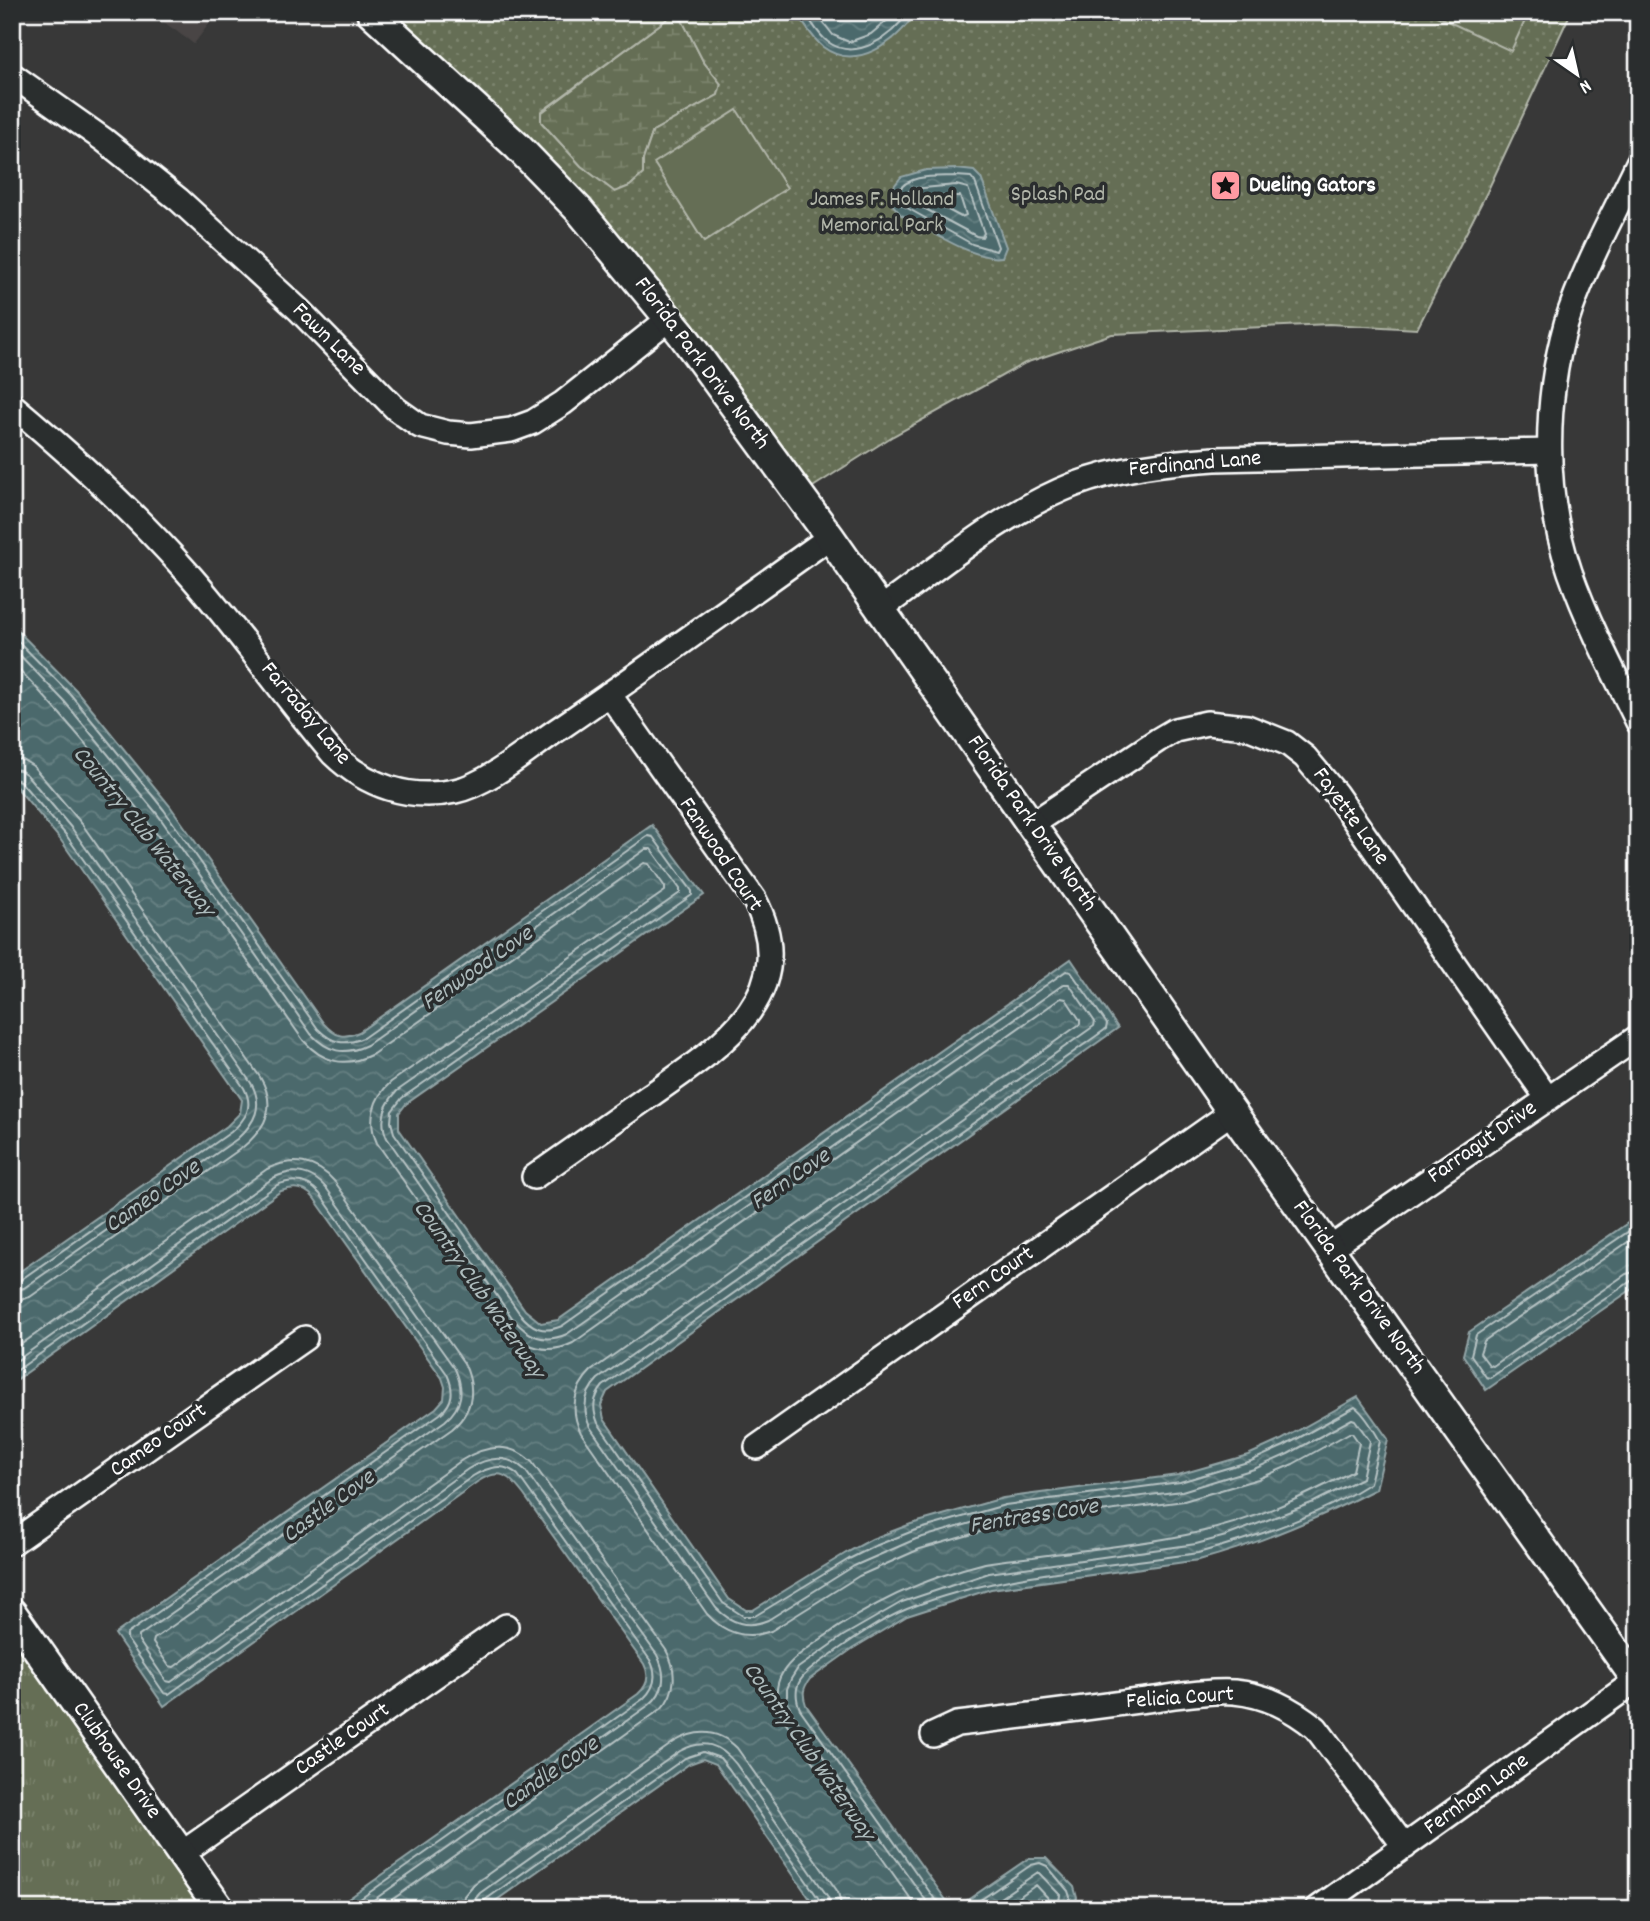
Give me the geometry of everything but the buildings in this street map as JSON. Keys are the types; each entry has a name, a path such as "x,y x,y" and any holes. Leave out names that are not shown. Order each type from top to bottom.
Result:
{"street":[{"name":"Florida Park Drive North","path":"371,12 443,76 544,173 579,210 670,318 830,537 1232,1112 1637,1681"},
{"name":"Fawn Lane","path":"12,75 104,140 179,200 299,310 396,409 420,426 438,432 471,435 510,430 534,422 563,403 670,318"},
{"path":"1638,163 1582,284 1567,323 1554,387 1549,451 1554,506 1564,555 1585,610 1638,722"},
{"name":"Farraday Lane","path":"12,405 106,488 177,561 345,765 369,781 408,793 441,793 472,786 609,694 830,537"},
{"name":"Ferdinand Lane","path":"879,610 984,535 1035,503 1074,485 1132,468 1215,459 1549,451"},
{"name":"Fanwood Court","path":"534,1177 714,1050 744,1020 762,991 767,976 767,931 754,899 609,694"},
{"name":"Fayette Lane","path":"1032,824 1158,740 1191,725 1226,723 1247,727 1287,743 1312,765 1336,794 1548,1099"},
{"name":"Farragut Drive","path":"1329,1249 1638,1037"},
{"name":"Fern Court","path":"757,1447 1232,1112"},
{"name":"Cameo Court","path":"12,1543 305,1338"},
{"name":"Clubhouse Drive","path":"12,1613 220,1909"},
{"name":"Castle Court","path":"181,1854 506,1626"},
{"name":"Fernham Lane","path":"1317,1909 1637,1681"},
{"name":"Felicia Court","path":"933,1735 957,1724 1157,1699 1233,1692 1259,1697 1298,1713 1316,1728 1405,1847"}],"shaded area":[{"path":"150,12 218,12 194,44"}],"green space":[{"name":"James F. Holland Memorial Park","path":"385,12 1571,12 1487,192 1417,329 1330,324 1112,334 1025,363 893,436 808,490","holes":["671,16 682,20 703,61 721,84 718,95 653,131 643,160 643,174 630,186 615,192 581,166 541,122 541,112"]},
{"path":"1428,12 1529,12 1511,51"},
{"path":"671,16 682,19 703,61 721,84 718,95 653,131 643,160 643,174 630,186 614,192 581,166 541,122 541,113"},
{"path":"737,110 787,188 704,242 654,163"},
{"path":"12,1640 203,1909 12,1909"}],"water":[{"path":"795,12 916,12 887,43 862,55 849,56 836,54 823,47"},
{"path":"926,170 974,171 981,178 1006,247 1002,257 978,254 950,242 901,215 892,204 891,190 901,177"},
{"path":"12,625 76,690 170,806 324,1024 340,1035 359,1032 652,825 704,895 406,1104 399,1113 399,1129 525,1310 541,1323 558,1320 1071,959 1118,1028 607,1392 601,1405 604,1419 729,1599 746,1610 753,1610 846,1553 872,1539 911,1524 1003,1498 1178,1475 1248,1455 1281,1440 1358,1397 1388,1439 1376,1489 1290,1529 1199,1560 991,1589 907,1616 852,1649 810,1679 806,1685 806,1705 946,1900 955,1903 966,1901 1029,1858 1046,1858 1074,1887 1077,1898 1072,1909 817,1909 716,1764 703,1759 689,1764 484,1909 334,1909 638,1694 646,1683 644,1664 524,1495 504,1475 492,1475 477,1482 164,1706 115,1634 436,1408 444,1399 445,1387 442,1378 314,1198 295,1188 281,1191 12,1383 12,1277 227,1126 240,1113 242,1100 60,839 12,782"},
{"path":"1638,1216 1638,1285 1486,1390 1463,1355 1469,1332"}],"place":[{"name":"Dueling Gators","path":"1226,186"}],"park label":[{"name":"Splash Pad","path":"1058,195"}],"water label":[{"name":"Country Club Waterway","path":"143,832"},
{"name":"Fenwood Cove","path":"478,969"},
{"name":"Fern Cove","path":"791,1180"},
{"name":"Cameo Cove","path":"153,1197"},
{"name":"Country Club Waterway","path":"478,1290"},
{"name":"Castle Cove","path":"329,1507"},
{"name":"Fentress Cove","path":"1034,1517"},
{"name":"Country Club Waterway","path":"808,1752"},
{"name":"Candle Cove","path":"551,1774"}]}
